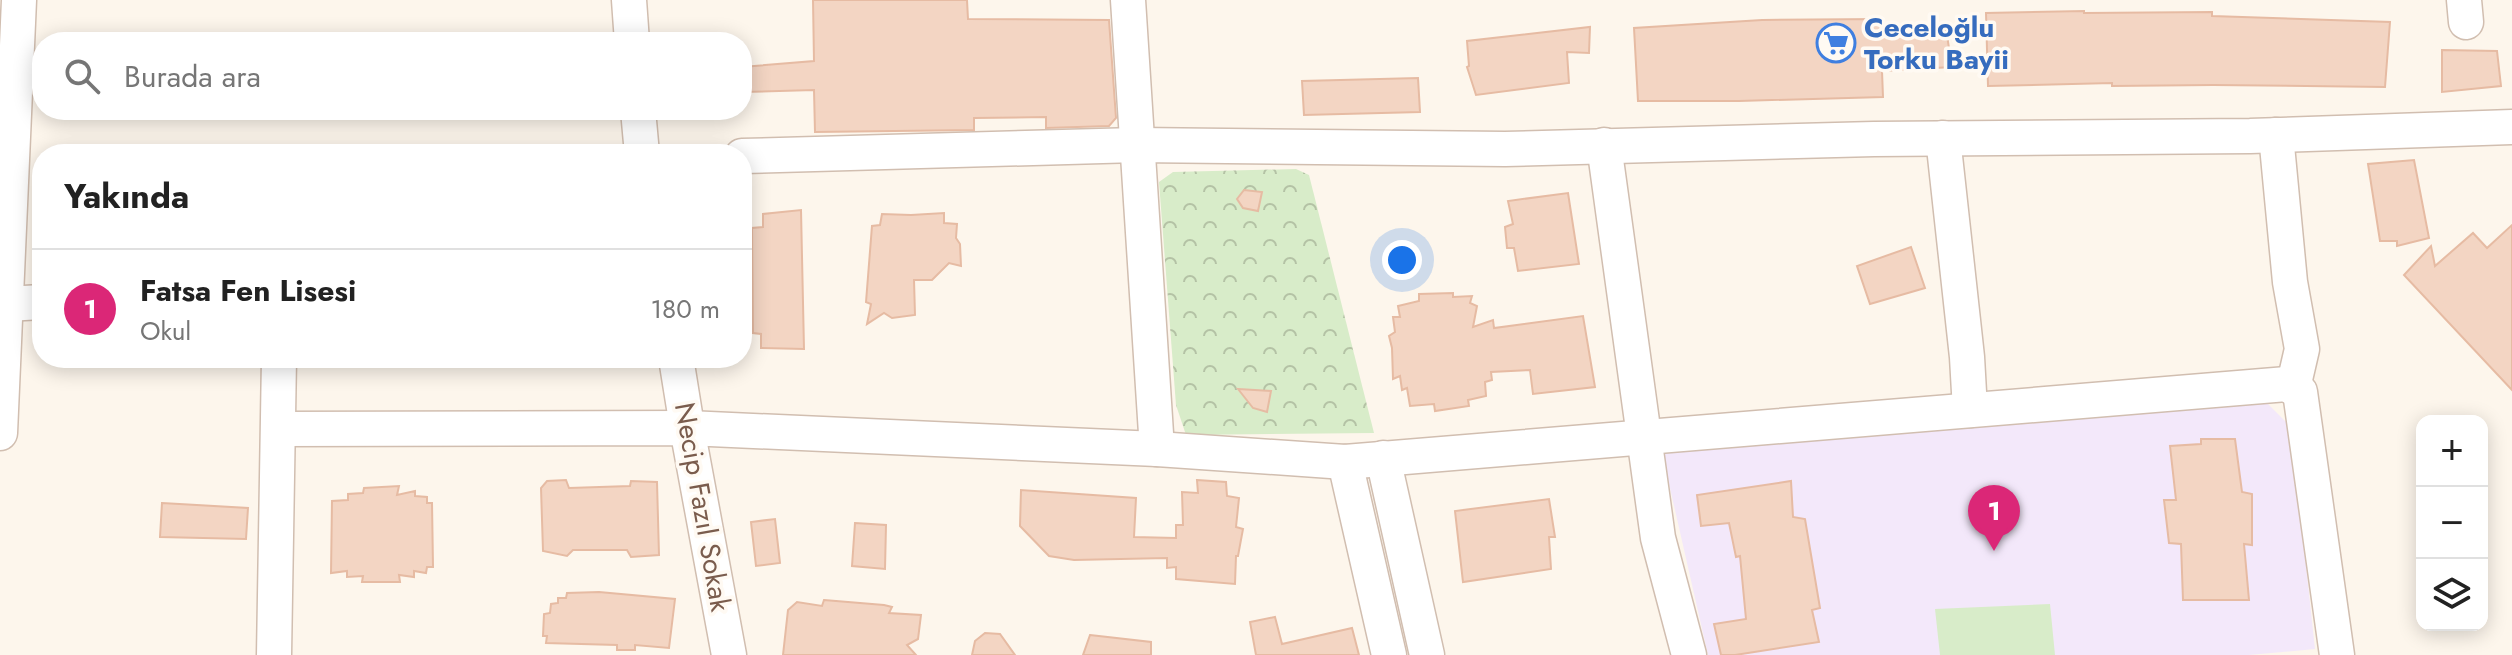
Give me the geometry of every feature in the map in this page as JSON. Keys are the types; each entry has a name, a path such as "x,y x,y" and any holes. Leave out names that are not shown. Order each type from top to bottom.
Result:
{"street":[{"path":"0,433 6,304 18,164 19,0"},
{"path":"629,0 631,32"},
{"path":"1128,0 1157,449"},
{"path":"639,120 641,144"},
{"path":"752,156 1137,145 1505,149 1943,138 2276,135 2512,127"},
{"path":"2276,135 2290,282 2302,349 2293,388"},
{"path":"1943,138 1970,410"},
{"path":"1604,145 1658,538 1689,655"},
{"path":"6,304 32,303"},
{"path":"274,655 279,368"},
{"name":"Necip Fazıl Sokak","path":"678,368 729,655"},
{"path":"279,429 688,428 1157,449 1345,462 2287,384 2300,392 2337,655"},
{"path":"1383,458 1427,655"},
{"path":"1345,462 1389,655"}],"shaded area":[{"path":"2264,400 2291,427 2315,649 2249,655 1708,655 1662,453"}],"green space":[{"path":"1296,169 1309,175 1374,433 1186,435 1176,405 1159,182 1173,172"},
{"path":"2050,604 2055,655 1940,655 1935,609"}],"building":[{"path":"813,0 967,0 968,19 1109,20 1116,118 1109,126 1046,128 1046,117 974,118 974,130 815,132 814,90 752,92 752,66 814,61"},
{"path":"2212,12 2212,16 2390,22 2385,87 2112,86 2112,83 1988,86 1986,13"},
{"path":"1881,19 1882,36 1946,29 1952,67 1882,71 1883,97 1638,101 1634,28 1762,20"},
{"path":"1590,27 1589,53 1567,52 1569,83 1476,95 1467,67 1467,41"},
{"path":"2442,50 2497,51 2501,86 2442,92"},
{"path":"1418,78 1420,112 1304,115 1302,81"},
{"path":"2414,160 2429,238 2397,246 2397,241 2380,241 2368,164"},
{"path":"1244,190 1262,192 1258,211 1243,208 1237,199"},
{"path":"1568,193 1579,264 1518,271 1514,248 1507,248 1505,227 1513,224 1508,201"},
{"path":"801,210 804,349 761,348 761,334 753,333 752,228 763,227 763,214"},
{"path":"944,213 944,223 957,224 961,266 949,263 932,280 914,280 915,315 892,318 884,313 867,324 871,304 866,302 872,226 880,225 882,214"},
{"path":"2512,225 2512,390 2404,275 2431,246 2435,266 2473,233 2487,248"},
{"path":"1911,247 1925,288 1870,304 1857,266"},
{"path":"1453,293 1453,297 1472,296 1470,303 1477,306 1473,327 1493,320 1494,328 1583,316 1595,387 1533,394 1530,370 1491,372 1492,380 1485,382 1486,396 1468,400 1469,406 1435,411 1434,404 1410,406 1407,388 1402,390 1400,376 1393,379 1389,336 1395,332 1393,317 1400,317 1398,306 1419,301 1419,294"},
{"path":"1238,389 1271,391 1267,412 1253,408"},
{"path":"2201,439 2235,439 2242,492 2252,494 2252,545 2244,544 2249,600 2183,600 2181,544 2169,543 2164,500 2176,500 2170,446 2201,444"},
{"path":"566,480 569,488 630,486 631,481 657,482 659,555 631,557 627,550 573,550 567,556 543,551 541,488 547,481"},
{"path":"1197,480 1226,482 1227,496 1239,498 1236,527 1243,529 1236,556 1235,584 1176,579 1176,567 1167,568 1167,558 1074,560 1049,556 1020,526 1021,490 1136,498 1134,537 1176,538 1176,525 1183,525 1182,492 1198,493"},
{"path":"1791,481 1793,517 1805,519 1820,608 1812,610 1819,642 1721,655 1714,624 1746,619 1740,556 1736,557 1729,523 1701,526 1697,495"},
{"path":"399,486 397,495 415,491 415,496 427,497 427,503 432,503 433,567 427,567 426,573 414,571 414,577 399,575 400,582 362,582 363,576 347,577 347,571 331,573 332,501 348,500 348,494 363,493 364,488"},
{"path":"1549,499 1555,537 1549,537 1551,569 1463,582 1455,511"},
{"path":"162,503 248,508 246,539 160,537"},
{"path":"775,519 780,563 756,566 751,522"},
{"path":"855,523 886,525 885,569 852,566"},
{"path":"599,592 675,599 669,648 635,645 635,650 617,650 617,645 546,643 547,636 543,636 544,614 550,613 551,604 558,603 558,598 566,598 567,593"},
{"path":"824,600 884,605 892,607 889,613 921,615 918,639 907,645 916,655 783,655 788,610 797,602 822,606"},
{"path":"1275,617 1282,644 1352,628 1359,655 1256,655 1250,622"},
{"path":"985,633 1000,634 1015,655 972,655 975,641"},
{"path":"1090,635 1151,642 1151,655 1083,655"}],"place":[{"name":"Ceceloğlu Torku Bayii","path":"1836,43"},
{"name":"Fatsa Fen Lisesi","path":"1994,551"}]}
